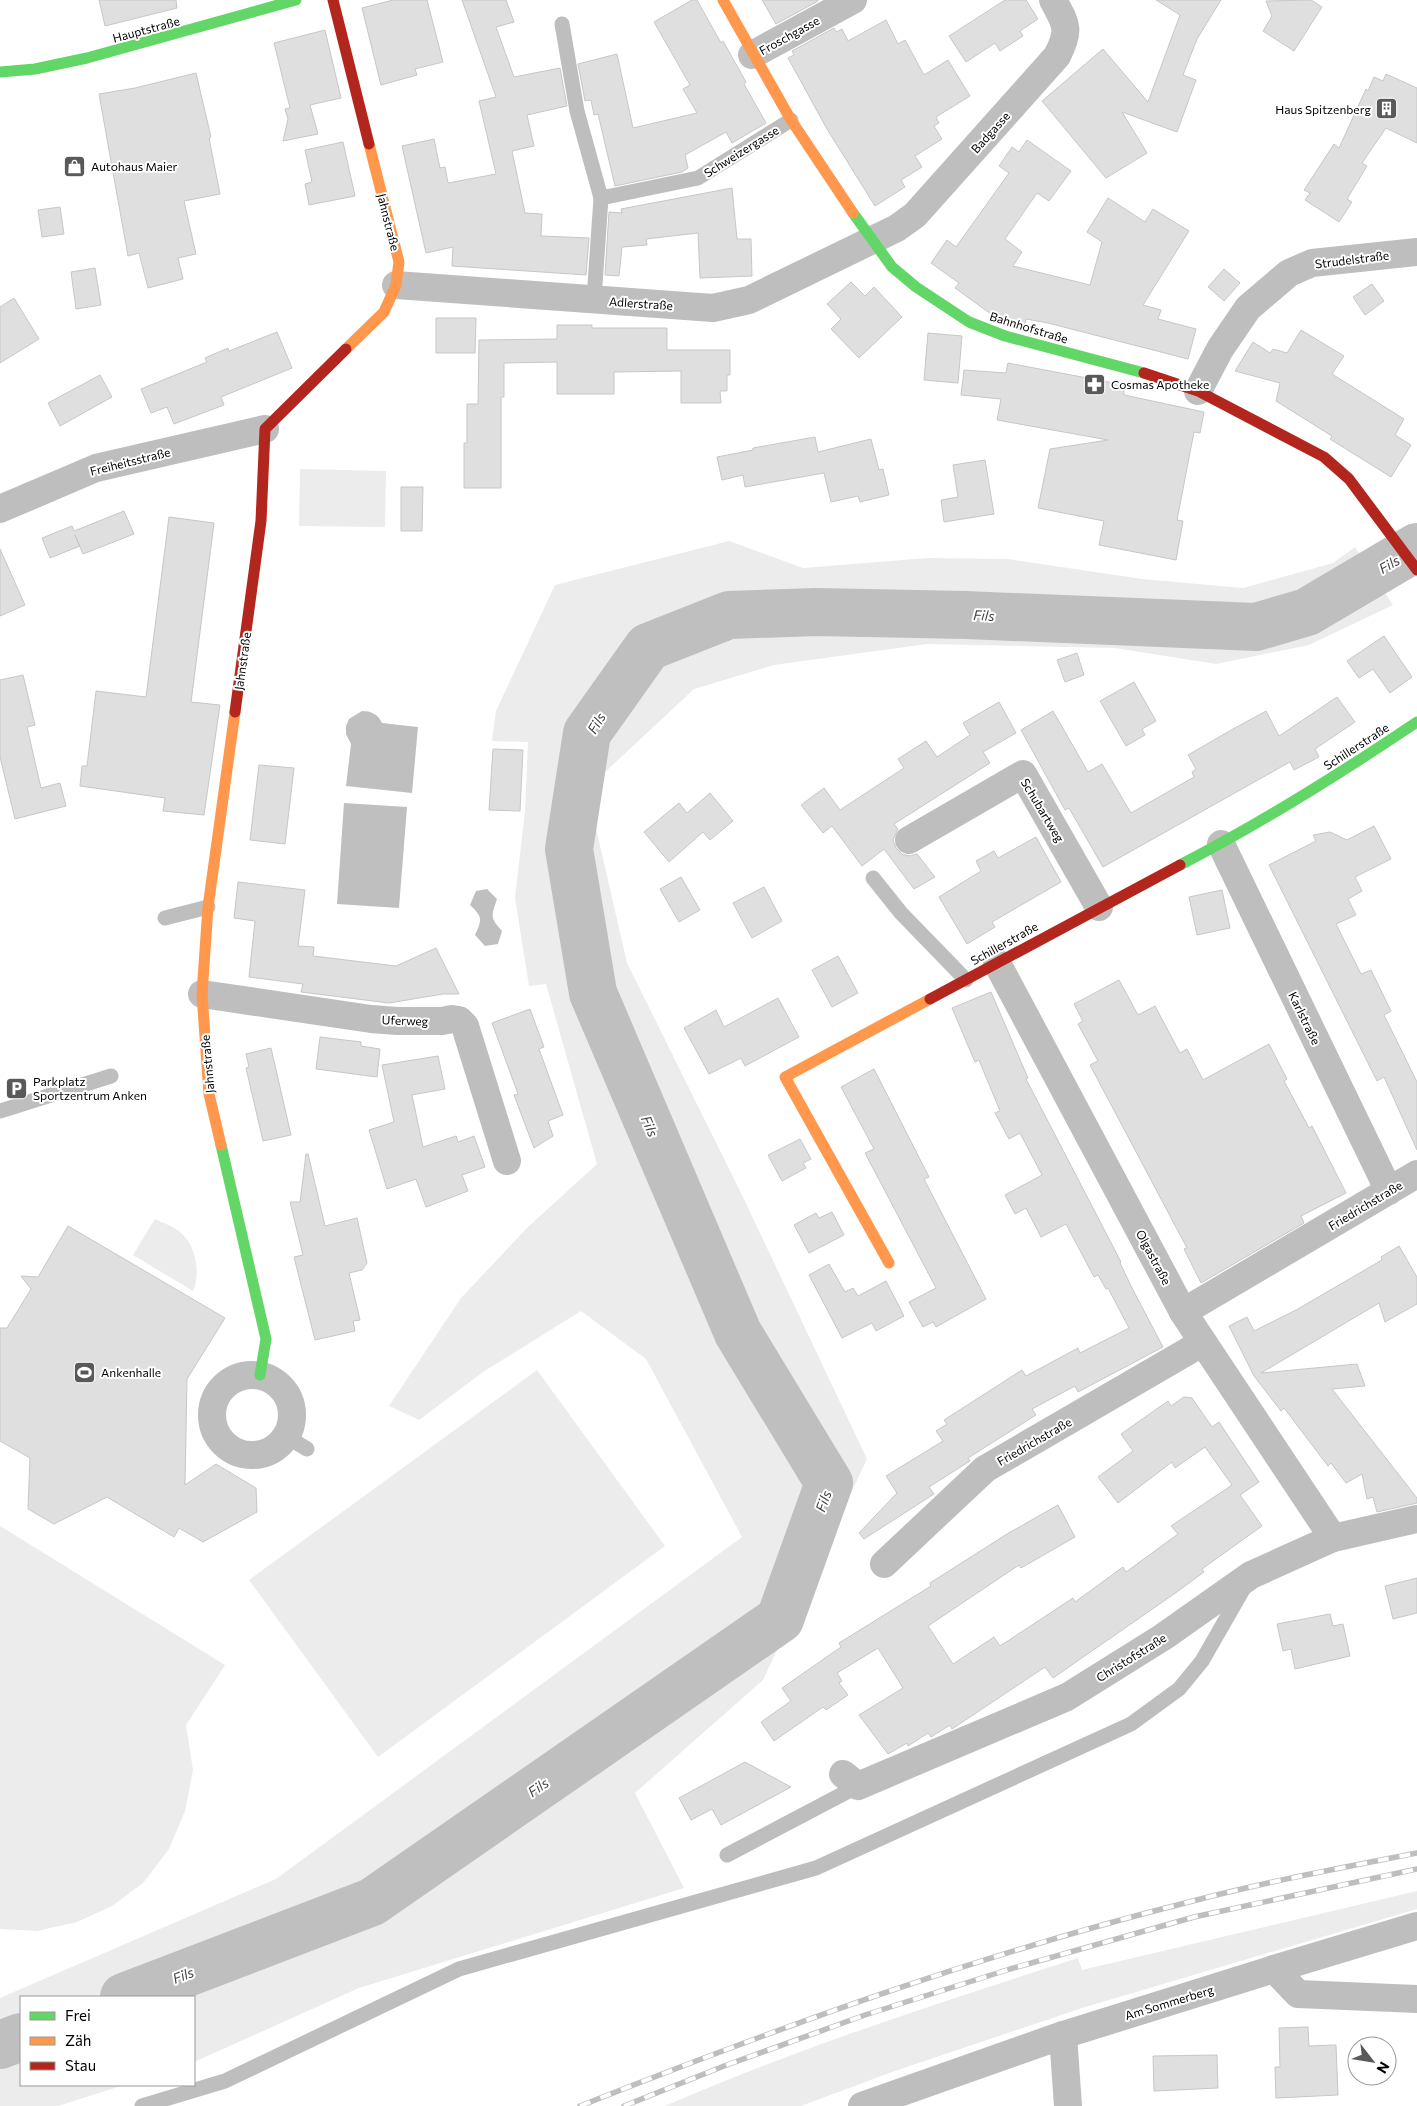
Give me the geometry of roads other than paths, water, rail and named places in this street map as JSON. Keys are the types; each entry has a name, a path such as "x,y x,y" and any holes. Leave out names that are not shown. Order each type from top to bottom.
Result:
{"street":[{"name":"Hauptstraße","path":"0,72 22,72 80,60 228,22 296,0"},
{"name":"Jahnstraße","path":"260,1375 266,1339 209,1094 202,994 208,907 261,521 265,429 384,312 396,285 400,262 333,0"},
{"name":"Bahnhofstraße","path":"723,0 752,55 791,120 871,240 892,267 916,287 969,322 1005,336 1160,378 1198,391 1324,457 1349,479 1417,570"},
{"name":"Froschgasse","path":"752,55 853,0"},
{"name":"Badgasse","path":"871,240 897,228 915,215 1057,56 1065,42 1066,24 1052,0"},
{"name":"Adlerstraße","path":"396,285 713,308 749,300 871,240"},
{"name":"Strudelstraße","path":"1198,391 1220,349 1248,308 1289,273 1312,262 1417,252"},
{"name":"Freiheitsstraße","path":"0,509 96,468 265,429"},
{"name":"Schillerstraße","path":"889,1262 785,1077 1099,907 1221,844 1350,767 1417,722"},
{"name":"Schubartweg","path":"909,840 1024,774 1099,907"},
{"name":"Karlstraße","path":"1221,844 1389,1191"},
{"name":"Olgastraße","path":"997,963 1183,1312 1334,1538"},
{"name":"Uferweg","path":"202,994 397,1022 459,1020 465,1026 508,1161"},
{"name":"Friedrichstraße","path":"1183,1312 1417,1174"},
{"name":"Friedrichstraße","path":"884,1564 985,1469 1202,1343"},
{"path":"260,1375 277,1384 289,1399 292,1411 291,1424 297,1442 254,1454 242,1453 230,1448 221,1440 215,1429 212,1417 214,1406 218,1395 226,1385 242,1377 260,1375"},
{"name":"Christofstraße","path":"851,1780 1067,1697 1163,1638 1252,1575 1334,1538 1417,1519"},
{"name":"Am Sommerberg","path":"862,2106 1063,2035 1417,1926"},
{"path":"1274,1969 1298,1994 1417,1998"},
{"path":"1063,2035 1068,2106"}],"lane":[{"path":"562,24 577,111 601,198 594,299"},
{"name":"Schweizergasse","path":"601,198 698,178 791,120"},
{"path":"873,878 901,914 966,980"},
{"path":"165,918 208,907"},
{"path":"0,1111 110,1076"},
{"path":"142,2106 225,2081 459,1969 816,1868 1131,1724 1179,1689 1202,1661 1252,1575"},
{"path":"728,1855 851,1780"}],"waterway":[{"name":"Fils","path":"127,1996 372,1902 780,1619 829,1483 738,1333 593,993 569,849 587,733 648,647 729,615 816,612 966,615 1256,627 1307,612 1417,547"},
{"name":"Fils","path":"0,2045 20,2037"}],"railway":[{"path":"580,2106 806,2020 1034,1945 1111,1922 1246,1888 1417,1853"},
{"path":"624,2106 724,2066 865,2015 1010,1969 1194,1917 1417,1869"}],"place":[{"name":"Haus Spitzenberg","path":"1387,109"},
{"name":"Autohaus Maier","path":"75,166"},
{"name":"Cosmas Apotheke","path":"1095,384"},
{"name":"Parkplatz Sportzentrum Anken","path":"17,1088"},
{"name":"Ankenhalle","path":"85,1372"}]}
